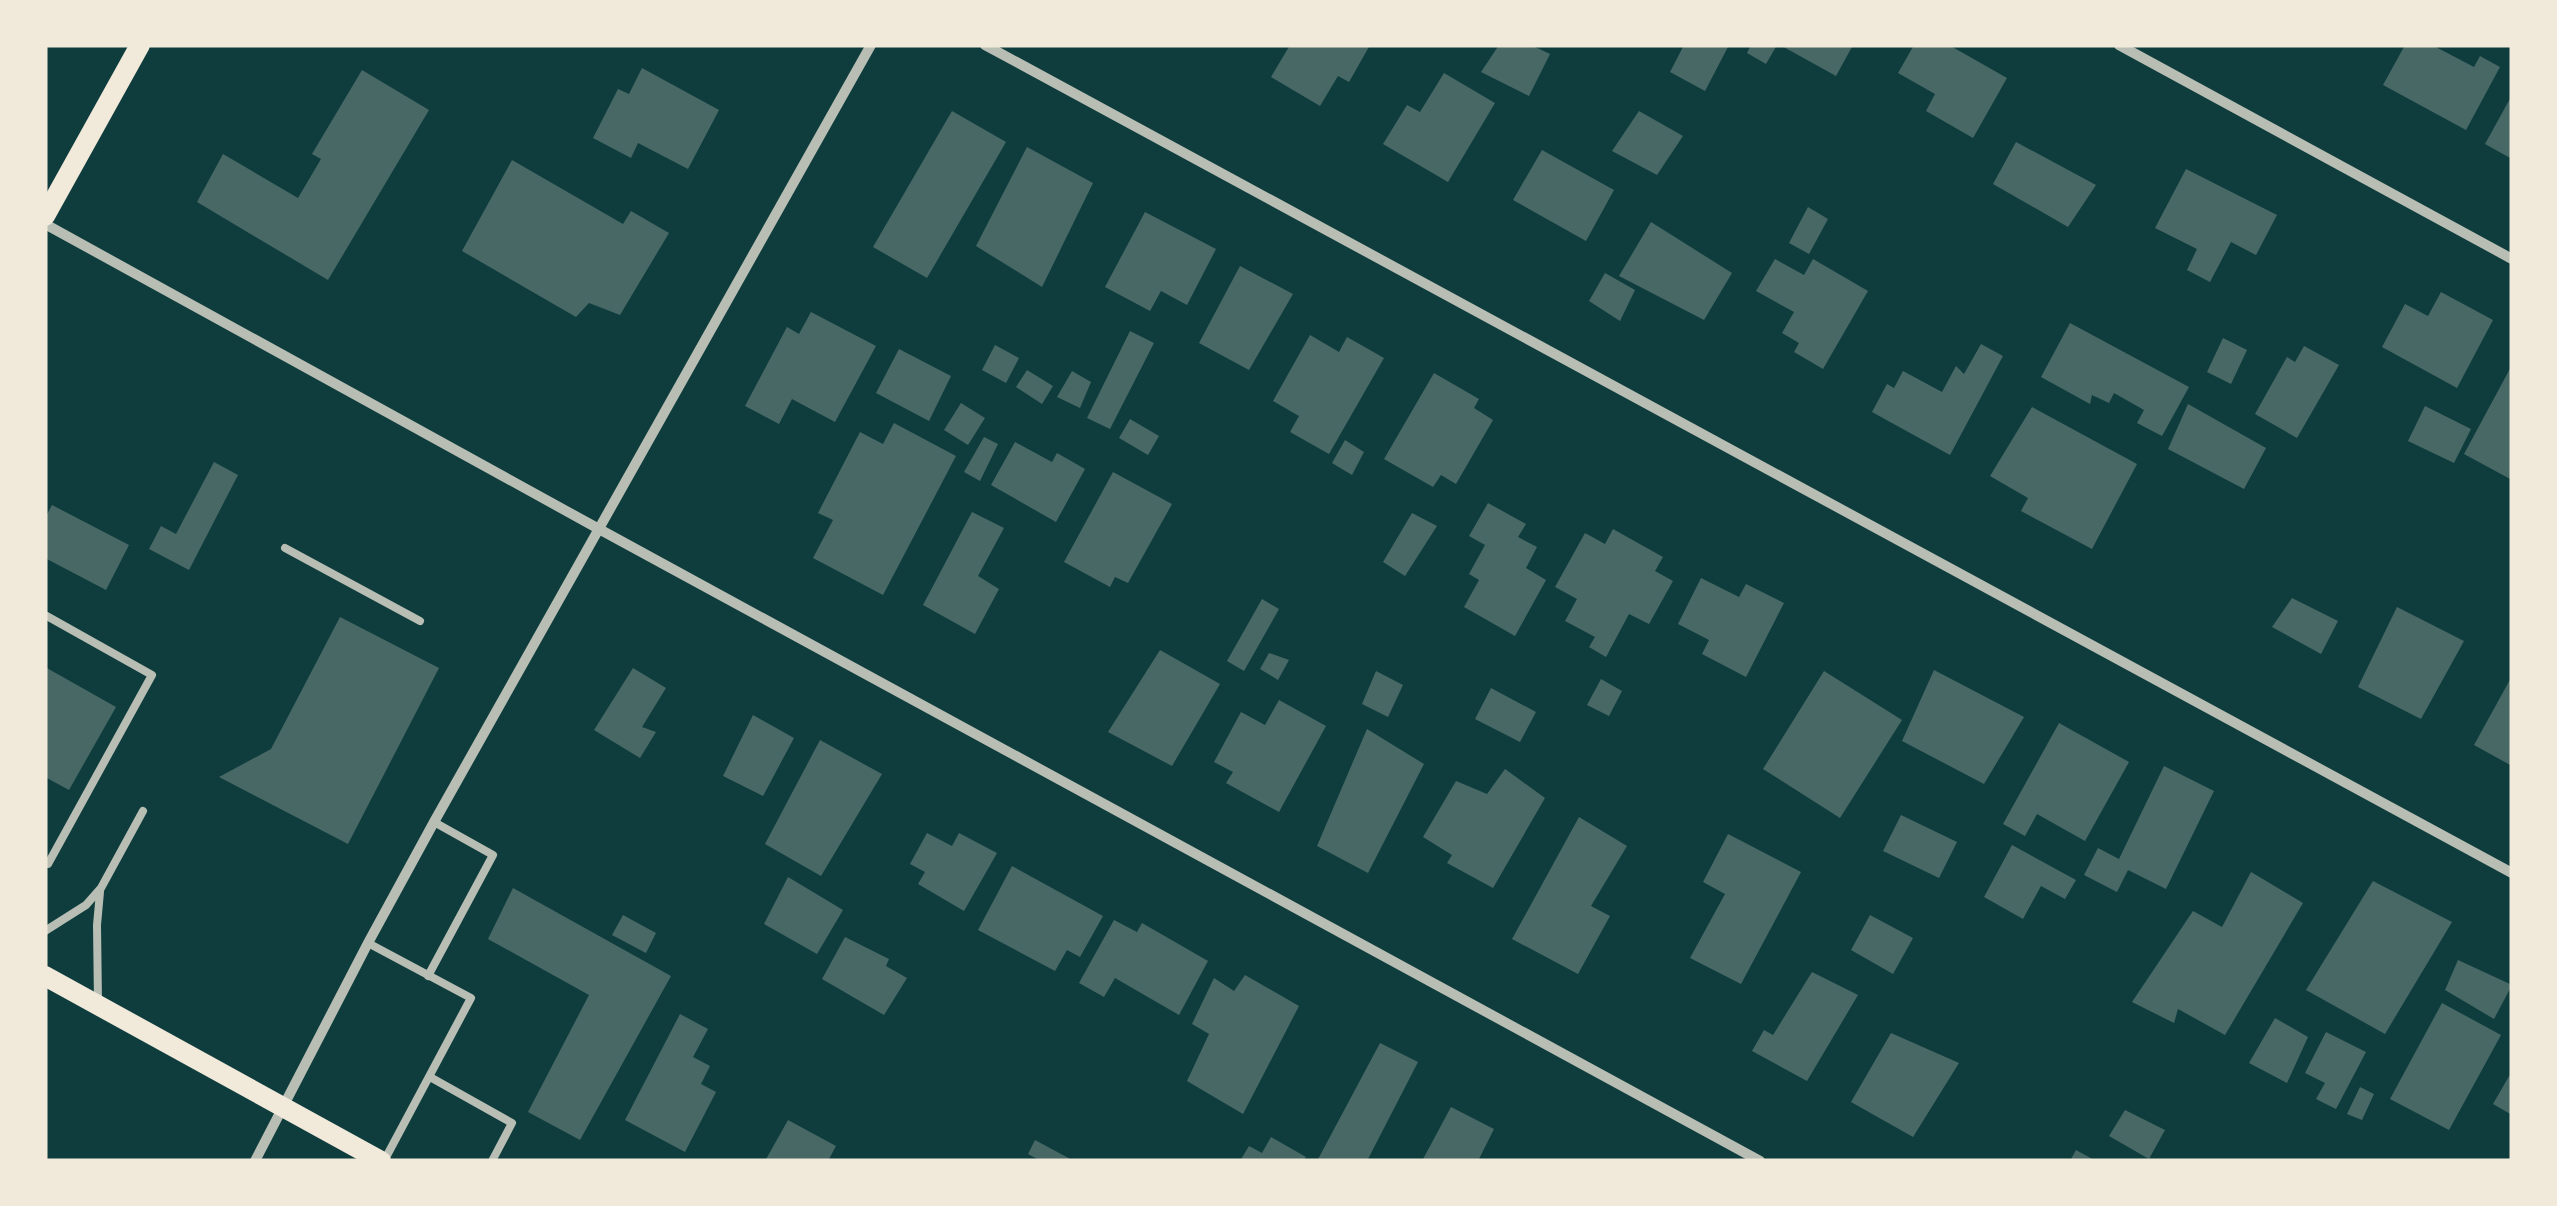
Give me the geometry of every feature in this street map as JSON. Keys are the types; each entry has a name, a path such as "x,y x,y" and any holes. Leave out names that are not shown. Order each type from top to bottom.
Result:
{"main road":[{"path":"45,216 140,45"},
{"path":"45,976 382,1161"}],"street":[{"path":"254,1161 434,822 871,45"},
{"path":"984,45 2512,873"},
{"path":"2119,45 2512,259"},
{"path":"45,224 1760,1161"}],"lane":[{"path":"285,548 420,622"},
{"path":"45,616 152,675 48,864 45,863"},
{"path":"45,931 86,905 101,888 143,811"},
{"path":"428,976 494,855 434,822"},
{"path":"98,1005 96,925 101,888"},
{"path":"368,943 471,998 382,1161"},
{"path":"430,1076 512,1123 492,1161"}],"building":[{"path":"1290,45 1370,45 1349,82 1338,76 1320,106 1271,77"},
{"path":"1499,45 1531,45 1550,54 1529,96 1481,72"},
{"path":"1684,45 1729,45 1705,91 1670,72"},
{"path":"1751,45 1777,45 1766,64 1747,53"},
{"path":"1780,45 1853,45 1836,76"},
{"path":"1914,45 1949,45 2007,78 1973,138 1926,111 1935,94 1898,73"},
{"path":"2405,45 2432,45 2474,67 2480,56 2500,67 2466,130 2383,85"},
{"path":"642,68 719,110 688,169 638,143 631,158 593,138 618,89 629,94"},
{"path":"362,70 429,110 328,280 197,202 223,154 298,198 321,159 312,154"},
{"path":"1444,73 1495,103 1448,182 1383,144 1407,105 1420,112"},
{"path":"2512,95 2512,159 2485,144"},
{"path":"952,111 1006,142 927,278 873,247"},
{"path":"1639,111 1683,136 1657,175 1612,151"},
{"path":"2016,142 2096,185 2068,227 1993,184"},
{"path":"1027,147 1093,183 1042,287 976,246"},
{"path":"1542,150 1614,190 1586,241 1513,200"},
{"path":"512,160 623,224 631,211 669,233 620,315 589,303 576,317 462,251"},
{"path":"2186,169 2277,215 2256,255 2231,242 2210,282 2187,270 2197,249 2155,228"},
{"path":"1808,207 1828,219 1809,254 1789,243"},
{"path":"1145,212 1216,249 1187,305 1161,291 1150,311 1105,287"},
{"path":"1651,222 1732,273 1704,320 1619,276"},
{"path":"1775,259 1804,275 1813,259 1868,291 1823,369 1794,352 1799,343 1782,333 1794,312 1756,291"},
{"path":"1240,266 1293,294 1249,370 1199,343"},
{"path":"1605,273 1635,290 1620,321 1589,301"},
{"path":"2441,292 2493,320 2457,388 2382,347 2405,304 2428,316"},
{"path":"811,312 876,346 835,422 792,399 779,424 745,406 787,327 799,334"},
{"path":"2070,323 2189,387 2162,436 2137,423 2144,410 2114,393 2109,403 2092,395 2090,404 2041,377"},
{"path":"1130,331 1154,343 1110,429 1087,418"},
{"path":"1310,335 1339,352 1347,337 1384,358 1329,454 1290,432 1299,416 1273,401"},
{"path":"2223,338 2247,350 2231,384 2207,372"},
{"path":"1981,344 2003,356 1950,455 1872,412 1887,384 1894,388 1903,371 1942,392 1956,366 1964,374"},
{"path":"995,345 1019,358 1006,383 982,370"},
{"path":"2304,346 2339,365 2297,438 2255,414 2287,357 2295,362"},
{"path":"899,349 951,376 929,421 876,393"},
{"path":"2512,365 2512,480 2464,454"},
{"path":"1027,370 1053,386 1042,404 1016,387"},
{"path":"1072,371 1091,382 1080,408 1057,397"},
{"path":"1434,373 1479,399 1474,408 1493,420 1456,484 1441,475 1433,487 1384,459"},
{"path":"961,403 985,418 968,445 944,430"},
{"path":"2188,404 2266,448 2244,489 2168,449"},
{"path":"2425,406 2471,429 2454,463 2408,441"},
{"path":"2032,407 2137,464 2092,549 2021,511 2028,498 1990,476"},
{"path":"1130,419 1159,436 1148,455 1119,438"},
{"path":"894,423 956,456 883,595 813,558 833,520 818,513 860,432 883,444"},
{"path":"984,437 998,444 980,481 964,472"},
{"path":"1345,440 1364,452 1352,475 1332,463"},
{"path":"1015,442 1052,462 1057,453 1085,469 1056,522 991,485"},
{"path":"214,462 238,475 189,570 149,549 161,526 176,534"},
{"path":"1113,472 1172,504 1128,583 1115,577 1110,587 1064,562"},
{"path":"1488,503 1526,524 1518,537 1537,547 1526,568 1546,580 1515,636 1464,607 1479,580 1469,574 1485,545 1469,536"},
{"path":"52,505 129,545 106,590 45,558 45,518"},
{"path":"972,512 1004,528 978,576 999,589 975,634 923,605"},
{"path":"1412,513 1437,526 1405,576 1383,562"},
{"path":"1613,529 1663,557 1655,571 1673,581 1649,624 1629,614 1606,657 1589,647 1595,637 1565,621 1577,599 1555,587 1585,533 1605,544"},
{"path":"1701,578 1739,597 1746,584 1784,603 1746,677 1702,654 1709,640 1678,624"},
{"path":"2292,598 2338,621 2321,654 2272,627"},
{"path":"1262,599 1279,609 1244,671 1227,661"},
{"path":"2397,607 2464,641 2421,719 2358,687"},
{"path":"340,617 439,668 348,844 219,777 271,749"},
{"path":"1160,650 1220,684 1172,766 1108,732"},
{"path":"1269,653 1289,660 1278,680 1260,669"},
{"path":"45,667 116,707 69,790 45,777"},
{"path":"633,668 666,688 642,727 656,732 640,758 594,730"},
{"path":"1934,670 2024,717 1984,784 1902,741"},
{"path":"1376,671 1403,685 1388,717 1362,704"},
{"path":"1824,671 1902,720 1840,818 1763,769"},
{"path":"2512,676 2512,766 2474,745"},
{"path":"1601,679 1622,691 1609,716 1587,705"},
{"path":"1491,688 1536,712 1520,742 1475,719"},
{"path":"1279,700 1326,726 1279,812 1226,783 1233,772 1214,762 1241,712 1265,725"},
{"path":"753,715 794,738 763,796 723,776"},
{"path":"2059,723 2129,762 2085,841 2037,814 2025,836 2003,824"},
{"path":"1367,729 1424,764 1368,873 1317,846"},
{"path":"820,740 882,774 821,876 765,844"},
{"path":"2164,766 2214,791 2166,889 2128,870 2117,892 2084,875 2098,848 2119,859"},
{"path":"1505,769 1545,798 1493,888 1447,863 1452,855 1423,837 1456,781 1487,794"},
{"path":"1901,815 1957,842 1939,878 1883,851"},
{"path":"1579,817 1627,846 1591,906 1610,916 1578,974 1512,939"},
{"path":"927,833 952,846 959,833 997,853 964,911 918,884 925,872 910,864"},
{"path":"1728,834 1801,872 1741,984 1690,958 1725,894 1703,882"},
{"path":"2012,845 2076,880 2065,899 2041,886 2023,919 1984,897"},
{"path":"1012,866 1103,916 1080,957 1067,950 1055,971 978,930"},
{"path":"2251,872 2303,903 2225,1035 2178,1009 2174,1023 2132,1002 2193,911 2222,927"},
{"path":"788,877 843,910 817,954 764,924"},
{"path":"2373,881 2452,922 2385,1034 2306,990"},
{"path":"513,888 671,976 580,1140 528,1112 589,995 488,939"},
{"path":"623,915 656,933 646,953 612,935"},
{"path":"1870,915 1913,938 1893,974 1851,950"},
{"path":"1114,920 1137,932 1142,923 1208,961 1179,1015 1115,978 1104,997 1079,983"},
{"path":"845,937 889,959 886,966 907,978 884,1015 822,979"},
{"path":"2458,960 2512,985 2494,1019 2445,990"},
{"path":"1812,972 1858,995 1807,1081 1752,1051 1764,1030 1773,1035"},
{"path":"1245,975 1299,1006 1243,1114 1187,1081 1209,1034 1192,1024 1214,978 1234,991"},
{"path":"2442,1003 2501,1035 2449,1130 2390,1099"},
{"path":"680,1014 708,1029 693,1057 710,1066 701,1084 716,1092 685,1152 625,1120"},
{"path":"2275,1018 2308,1037 2287,1083 2249,1063"},
{"path":"2326,1032 2366,1052 2336,1109 2316,1099 2325,1083 2305,1073"},
{"path":"1891,1033 1959,1063 1913,1137 1851,1102"},
{"path":"1380,1043 1418,1062 1367,1161 1317,1161"},
{"path":"2512,1071 2512,1115 2493,1104"},
{"path":"2360,1087 2374,1094 2362,1120 2347,1114"},
{"path":"1451,1107 1494,1129 1478,1161 1422,1161"},
{"path":"2125,1110 2165,1130 2149,1159 2109,1136"},
{"path":"788,1120 836,1146 828,1161 765,1161"},
{"path":"1271,1137 1306,1157 1303,1161 1240,1161 1249,1146 1262,1153"},
{"path":"1035,1140 1074,1161 1041,1161 1028,1154"},
{"path":"2076,1150 2096,1161 2070,1161"}]}
